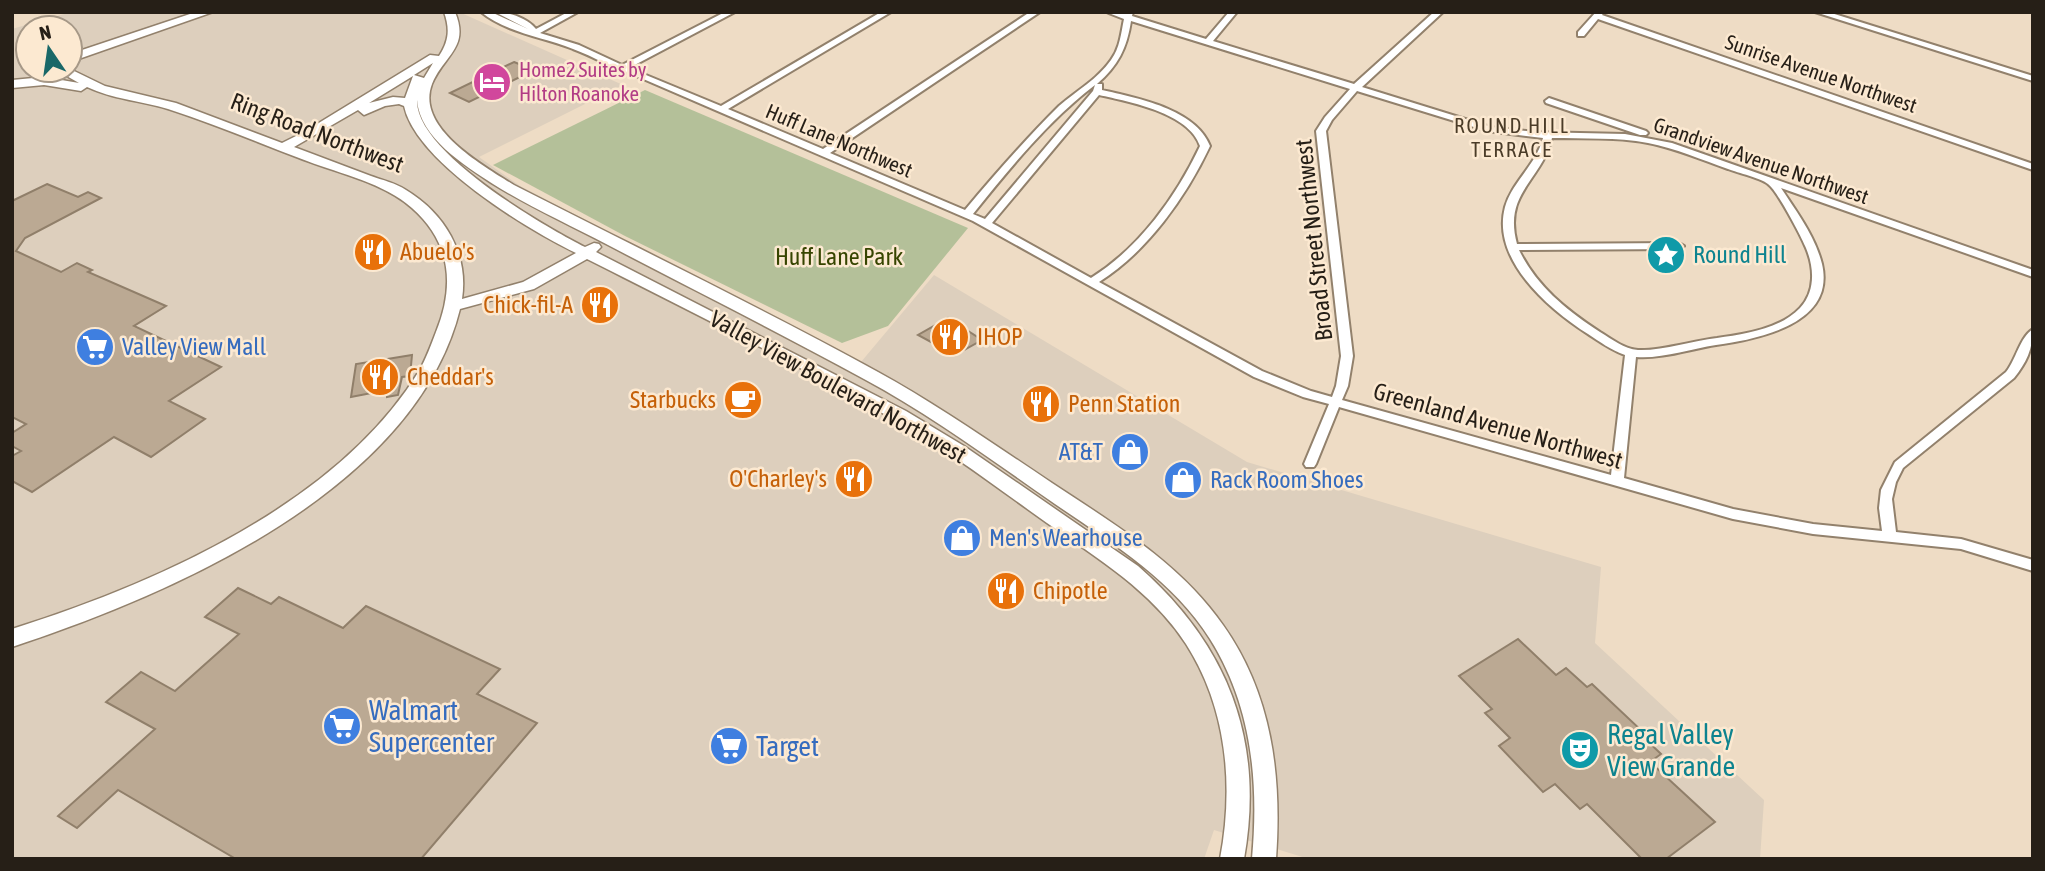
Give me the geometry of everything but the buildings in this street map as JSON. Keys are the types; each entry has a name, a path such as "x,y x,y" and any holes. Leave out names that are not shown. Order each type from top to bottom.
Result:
{"main road":[{"path":"84,53 208,12"},
{"path":"299,153 371,107 403,100 410,104 415,84 434,58 444,33 441,19 435,12"},
{"name":"Valley View Boulevard Northwest","path":"449,12 454,21 455,36 449,52 426,84 423,93 424,110 437,131 451,145 502,183 872,376 962,431 1093,520 1164,573 1203,614 1238,670 1248,692 1263,745 1268,784 1268,825 1264,859"},
{"path":"102,89 79,71 79,67 85,59 111,44"},
{"path":"285,147 434,58"},
{"name":"Ring Road Northwest","path":"12,638 115,602 187,571 248,537 284,513 340,470 387,424 430,367 448,325 454,301 456,276 449,242 444,232 413,201 383,183 172,106 102,89 84,80"},
{"path":"12,84 44,81 102,89"},
{"name":"Valley View Boulevard Northwest","path":"410,104 423,132 445,155 523,218 583,252 900,415 958,451 1131,572 1170,609 1193,639 1222,697 1238,776 1239,817 1232,859"},
{"path":"445,155 492,184 502,183"},
{"path":"454,301 507,287 606,239"},
{"path":"448,325 468,309 553,276 583,252"},
{"path":"456,276 463,283 478,289 507,287"},
{"path":"454,301 494,298"},
{"path":"823,375 840,371 932,421 962,431"},
{"path":"958,451 984,458 1078,523 1086,524 1093,520"}],"street":[{"name":"Huff Lane Northwest","path":"485,12 518,30 534,33 554,42 576,55 621,69 628,77 639,82 677,92 987,223"},
{"name":"Huff Lane Northwest","path":"499,12 530,26 534,33"},
{"path":"534,33 575,12"},
{"path":"621,69 731,12"},
{"path":"720,110 887,12"},
{"path":"822,153 1036,12"},
{"name":"Grandview Avenue Northwest","path":"1110,12 1128,15 1490,129 1548,137 1620,136 1669,145 2033,274"},
{"path":"1208,42 1233,12"},
{"name":"Broad Street Northwest","path":"1310,464 1336,403 1347,356 1320,138 1323,124 1357,88 1439,12"},
{"path":"1819,12 2033,79"},
{"path":"1581,34 1599,14"},
{"name":"Sunrise Avenue Northwest","path":"1599,14 2033,167"},
{"path":"967,214 1037,133 1082,90 1099,79 1118,57 1128,15"},
{"path":"987,223 1097,92 1099,79"},
{"path":"1092,282 1120,263 1136,247 1165,209 1205,146 1203,135 1188,121 1097,92"},
{"path":"1549,101 1669,145"},
{"path":"1548,137 1545,151 1521,183 1509,208 1509,231 1513,247 1534,282 1561,310 1603,339 1630,353 1651,353 1766,332 1791,320 1810,303 1816,286 1816,263 1771,180"},
{"name":"Greenland Avenue Northwest","path":"987,223 1258,374 1307,394 1774,523 1961,544 2033,566"},
{"path":"1513,247 1679,246"},
{"path":"1889,536 1884,506 1885,492 1891,475 1899,465 2010,375 2033,333"},
{"path":"1617,481 1630,353"}],"shaded area":[{"path":"71,12 459,12 623,85 479,157 520,186 861,362 934,275 1247,462 1601,567 1595,643 1764,800 1760,859 1309,859 1214,830 1204,859 12,859 12,29 14,84 84,84 84,14 64,14"}],"green space":[{"name":"Huff Lane Park","path":"645,90 968,228 888,326 842,343 625,236 493,165"}],"place":[{"name":"Home2 Suites by Hilton Roanoke","path":"492,82"},
{"name":"Abuelo's","path":"373,252"},
{"name":"Round Hill","path":"1666,255"},
{"name":"Chick-fil-A","path":"600,305"},
{"name":"IHOP","path":"950,337"},
{"name":"Valley View Mall","path":"95,347"},
{"name":"Cheddar's","path":"380,377"},
{"name":"Starbucks","path":"743,400"},
{"name":"Penn Station","path":"1041,404"},
{"name":"AT&T","path":"1130,452"},
{"name":"O'Charley's","path":"854,479"},
{"name":"Rack Room Shoes","path":"1183,480"},
{"name":"Men's Wearhouse","path":"962,538"},
{"name":"Chipotle","path":"1006,591"},
{"name":"Walmart Supercenter","path":"342,726"},
{"name":"Target","path":"729,746"},
{"name":"Regal Valley View Grande","path":"1580,750"}],"district":[{"name":"ROUND HILL TERRACE","path":"1512,138"}]}
